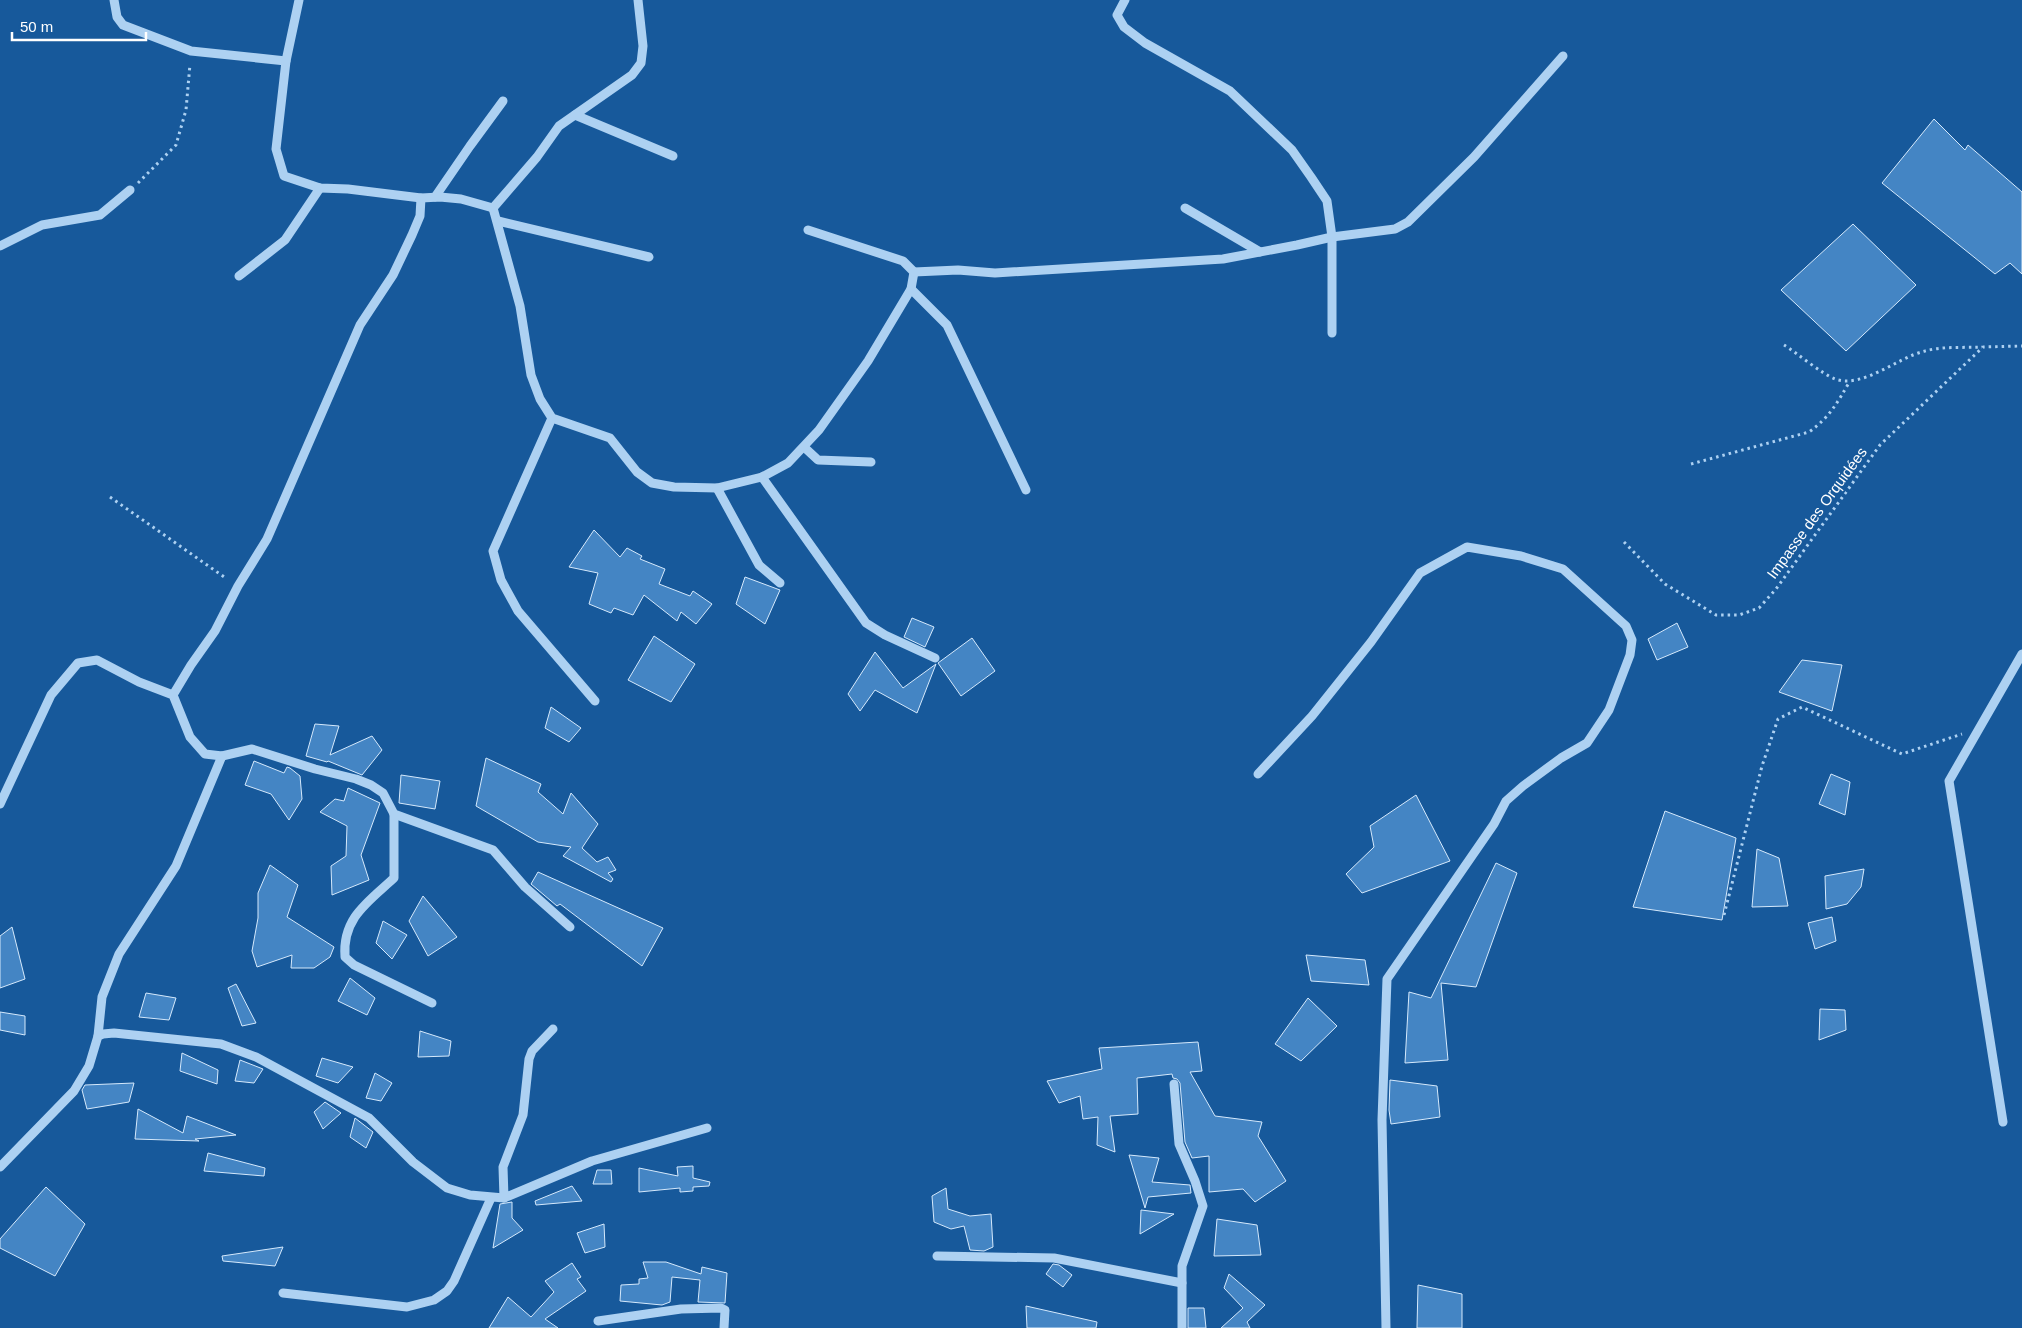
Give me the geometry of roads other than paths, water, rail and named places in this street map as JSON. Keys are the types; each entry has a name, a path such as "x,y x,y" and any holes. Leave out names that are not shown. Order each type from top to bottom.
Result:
{"street":[{"path":"114,0 117,17 123,25 191,51 286,62"},
{"path":"299,0 286,62 276,149 284,176 320,188 348,189 421,198 461,199 493,208"},
{"path":"493,208 537,157 559,126 632,75 641,63 643,46 638,0"},
{"path":"1124,0 1117,14 1124,27 1145,43 1230,91 1292,150 1327,201 1332,237 1332,333"},
{"path":"808,230 903,261 914,272 958,270 995,273 1223,258 1332,237 1395,230 1408,222 1474,157 1564,56"},
{"path":"435,197 503,101"},
{"path":"574,115 674,156"},
{"path":"239,276 285,240 320,188"},
{"path":"0,246 42,224 100,215 130,190"},
{"path":"173,695 215,631 238,586 267,539 360,325 393,274 412,236 420,216 421,198"},
{"path":"493,208 520,306 531,375 540,399 552,418 610,438 637,472 652,483 674,487 717,488 762,477 788,463 819,430 868,361 911,289 914,272"},
{"path":"1185,208 1260,252"},
{"path":"498,221 649,257"},
{"path":"911,289 947,325 1026,490"},
{"path":"552,418 493,551 501,580 518,611 595,701"},
{"path":"804,448 818,460 871,462"},
{"path":"762,477 866,624 885,635 936,658"},
{"path":"717,488 759,565 780,583"},
{"path":"1258,774 1312,716 1371,642 1420,573 1467,547 1521,556 1563,570 1626,626 1632,640 1630,655 1609,710 1587,743 1561,758 1506,801 1494,824 1387,979 1382,1120 1386,1328"},
{"path":"2003,1122 1949,781 2022,654"},
{"path":"0,804 51,695 78,663 97,660 139,682 173,695 190,737 205,754 222,756 252,749 371,785 383,793 394,814 394,878 359,910 345,936 345,957 354,965 432,1003"},
{"path":"0,1167 74,1091 89,1066 98,1036 102,997 119,954 176,866 222,756"},
{"path":"394,814 494,850 525,887 570,927"},
{"path":"504,1198 503,1167 523,1114 529,1076 529,1059 532,1051 553,1029"},
{"path":"98,1036 103,1034 129,1034 221,1044 256,1057 369,1118 413,1162 447,1188 470,1195 504,1198 592,1161 707,1128"},
{"path":"1174,1084 1179,1144 1196,1181 1203,1206 1182,1266 1182,1328"},
{"path":"283,1293 407,1307 434,1300 447,1291 454,1281 491,1198"},
{"path":"937,1256 1054,1258 1182,1283"},
{"path":"598,1321 681,1309 722,1308 725,1310 724,1328"}]}
